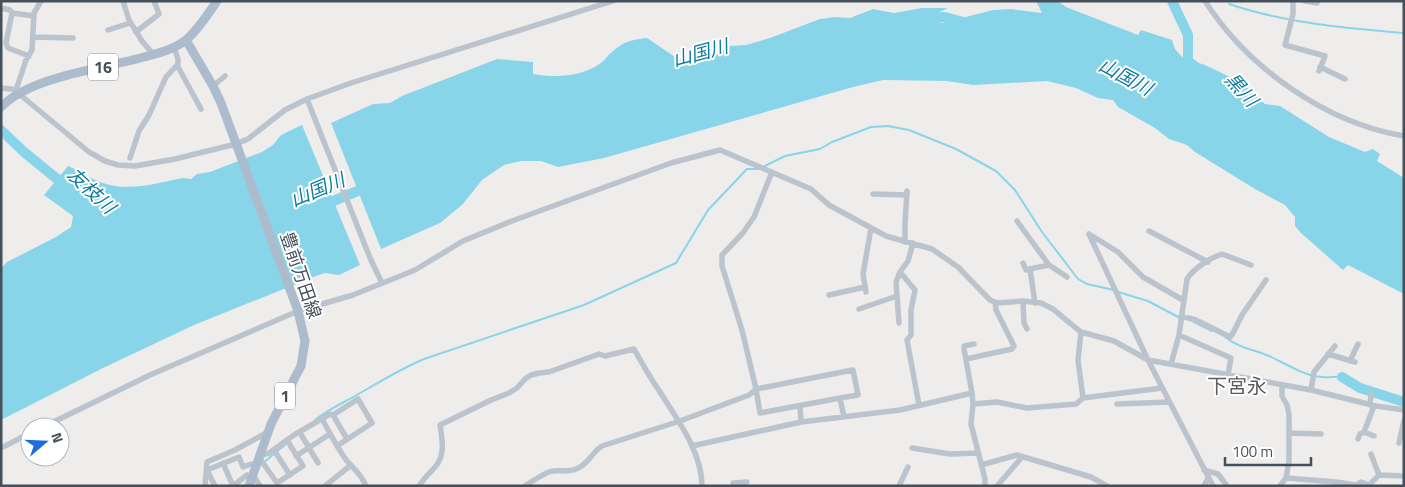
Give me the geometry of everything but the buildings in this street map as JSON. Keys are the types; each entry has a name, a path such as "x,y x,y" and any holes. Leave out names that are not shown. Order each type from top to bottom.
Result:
{"main road":[{"path":"186,40 217,1"},
{"name":"16","path":"1,107 18,93 62,77 153,54 174,47 186,40"},
{"name":"豊前万田線","path":"186,40 213,86 297,308 305,341 301,366 268,432 251,476"}],"street":[{"path":"18,93 18,87 32,50 34,16 41,1"},
{"path":"123,1 130,23 153,54"},
{"path":"136,32 159,14 154,1"},
{"path":"1,88 12,89 18,93 90,152 105,161 118,165 135,166 236,146 285,110 351,83 613,1"},
{"path":"1205,1 1218,20 1257,61 1284,84 1308,100 1362,126 1404,136"},
{"path":"1293,1 1293,14 1285,45 1325,56 1320,69 1345,79"},
{"path":"1305,1 1317,3"},
{"path":"1,8 10,10 12,13 34,16"},
{"path":"12,13 6,43 8,48 29,56"},
{"path":"108,30 130,23"},
{"path":"33,38 73,38"},
{"path":"174,47 178,66 201,108"},
{"path":"130,158 139,131 150,115 166,77 178,66"},
{"path":"213,86 226,76"},
{"path":"308,102 370,258 382,283"},
{"path":"64,417 297,308 353,295 415,270 463,241 512,221 671,164 720,150 812,189 829,205 886,236 932,249 958,267 990,300 995,302 1023,301 1041,304 1053,309 1080,332 1114,341 1148,360 1311,390 1372,405 1404,410"},
{"path":"525,486 549,472 570,471 578,468 586,463 595,450 602,446 680,421 749,395 756,389 853,370 858,395 760,413 756,389 742,330 722,266 722,255 742,234 754,217 772,172"},
{"path":"873,194 907,193 906,242"},
{"path":"1017,221 1049,265 1067,277"},
{"path":"829,295 866,290 863,274 871,228"},
{"path":"1149,230 1208,262"},
{"path":"1183,300 1143,277 1118,252 1089,234 1148,360 1213,486"},
{"path":"899,323 896,282 908,261 913,244"},
{"path":"1171,364 1179,335 1187,279 1192,273 1222,254 1251,265"},
{"path":"1023,263 1026,270 1049,265"},
{"path":"1030,269 1035,302"},
{"path":"900,272 914,290 911,310 911,335 906,340 918,405"},
{"path":"1181,316 1196,320 1230,337 1234,333 1242,315 1266,280"},
{"path":"859,309 897,296"},
{"path":"1023,301 1024,323 1027,329"},
{"path":"966,359 1012,349 1014,346 996,310 995,302"},
{"path":"1080,332 1078,360 1083,398"},
{"path":"1179,335 1231,358 1228,375"},
{"path":"974,344 964,346 973,404 971,424 985,486"},
{"path":"1328,354 1353,362 1358,344"},
{"path":"1311,390 1314,372 1335,346"},
{"path":"419,486 436,467 443,451 440,424 509,393 531,375 539,372 550,372 599,354 605,356 634,349 648,375 680,421 692,446 702,477 702,486"},
{"path":"1280,486 1286,478 1289,461 1289,414 1282,396 1282,385"},
{"path":"973,404 997,402 1027,408 1076,404 1083,398 1162,388"},
{"path":"692,446 801,422 900,410 972,393"},
{"path":"1358,439 1360,434 1364,432 1372,405 1371,394"},
{"path":"840,398 844,417"},
{"path":"287,440 303,466 278,485 258,456 269,453 287,440 358,399 372,423 336,446"},
{"path":"1117,404 1169,402"},
{"path":"800,406 801,422"},
{"path":"333,415 347,439"},
{"path":"322,419 336,446 363,478 366,486"},
{"path":"1399,443 1404,420"},
{"path":"205,486 207,462 235,450 268,432"},
{"path":"1364,432 1374,436"},
{"path":"296,456 330,434"},
{"path":"1289,434 1322,434"},
{"path":"302,436 318,462"},
{"path":"1,448 20,438"},
{"path":"912,448 950,454 978,453"},
{"path":"274,450 290,475"},
{"path":"1371,454 1379,474"},
{"path":"981,465 1017,455 1091,478 1107,486"},
{"path":"207,470 239,456 243,467 260,486"},
{"path":"997,486 1022,456"},
{"path":"223,463 233,486 251,476"},
{"path":"243,467 250,464 251,476"},
{"path":"325,486 351,465"},
{"path":"899,486 908,467"},
{"path":"207,470 215,486"},
{"path":"1204,470 1218,474 1227,486"},
{"path":"1286,478 1336,484 1356,485 1361,482 1369,485 1379,474"},
{"path":"1379,474 1404,476"},
{"path":"1204,486 1208,478"},
{"path":"733,483 747,482"}],"water":[{"path":"1036,1 1058,1 1066,7 1138,35 1141,30 1172,40 1175,49 1183,58 1205,65 1244,85 1265,104 1280,106 1329,137 1365,152 1373,149 1380,154 1377,161 1404,178 1404,294 1348,265 1343,270 1301,233 1295,226 1295,217 1285,205 1255,189 1195,152 1187,145 1169,139 1155,128 1118,107 1113,100 1098,98 1076,88 1047,81 973,85 947,81 883,80 604,158 558,167 541,161 521,161 504,165 482,180 463,204 440,223 381,249 331,123 373,104 390,103 402,96 497,59 533,62 533,74 550,76 577,74 594,68 624,43 647,38 678,59 697,63 713,57 730,46 746,45 770,38 820,19 834,17 850,18 873,9 894,13 922,8 948,8 926,18 942,23 993,10 1011,9 1042,13"},
{"path":"302,125 360,265 339,275 325,273 316,276 194,325 103,368 1,420 1,268 7,262 56,237 71,227 73,216 44,195 68,166 98,181 113,186 133,187 183,178 191,179 197,174 210,172 262,152 273,145 281,135"}],"waterway":[{"name":"黒川","path":"1172,1 1188,35 1188,61 1197,68"},
{"path":"1229,4 1293,20 1337,27 1404,33"},
{"name":"山国川","path":"918,18 945,17 967,23"},
{"path":"765,166 785,156 820,149 832,142 871,127 888,126 909,130 956,149 996,171 1015,190 1042,232 1078,279 1087,284 1114,290"},
{"name":"友枝川","path":"1,130 24,152 67,187"},
{"path":"315,420 389,376 424,359 584,305 676,263 708,210 747,169 758,169"},
{"name":"山国川","path":"321,206 370,186"},
{"path":"1118,292 1148,301 1180,318"},
{"path":"1194,322 1212,331"},
{"path":"1225,337 1239,345 1271,357 1307,374 1342,377"},
{"path":"1342,377 1360,388 1404,402"},
{"path":"263,463 285,445"}],"district":[{"name":"下宮永","path":"1237,385"}]}
